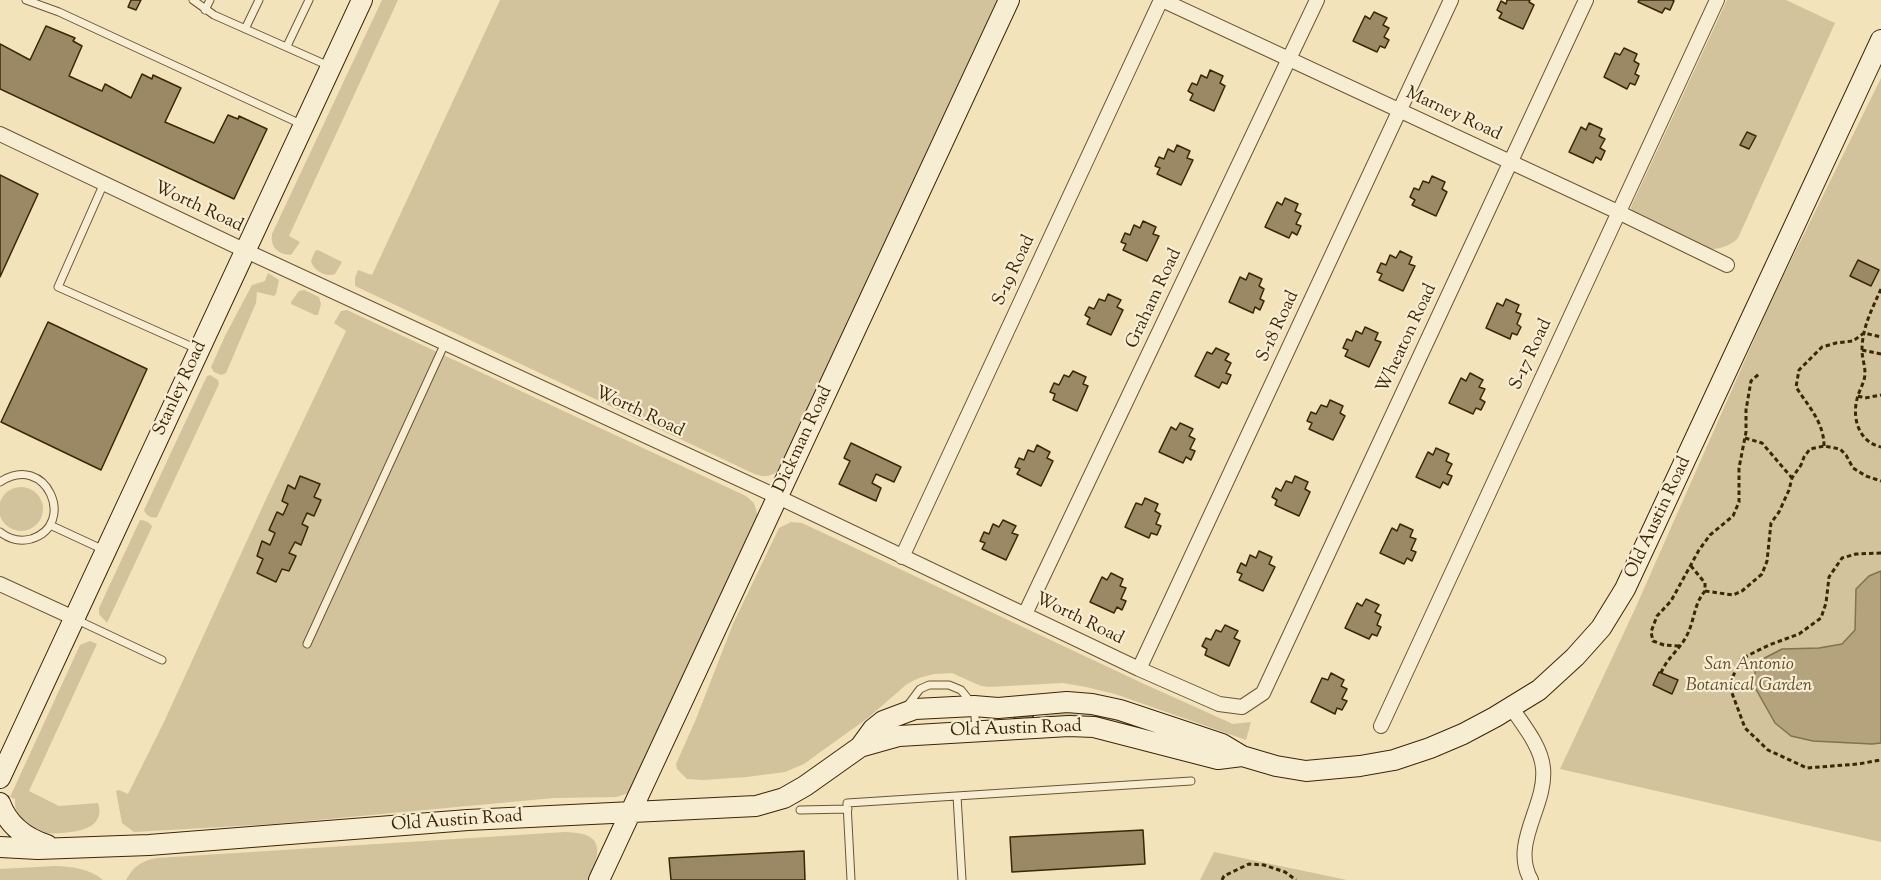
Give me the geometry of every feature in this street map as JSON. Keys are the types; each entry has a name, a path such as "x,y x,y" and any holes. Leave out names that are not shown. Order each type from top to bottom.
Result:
{"street":[{"name":"Stanley Road","path":"0,778 4,764 106,551 362,0"},
{"name":"Dickman Road","path":"599,880 1009,0"},
{"name":"Marney Road","path":"1162,0 1727,265"},
{"name":"S-19 Road","path":"902,557 1162,0"},
{"name":"Graham Road","path":"1025,614 1317,0"},
{"name":"S-18 Road","path":"1139,669 1451,0"},
{"name":"Wheaton Road","path":"1263,693 1586,0"},
{"name":"S-17 Road","path":"1381,726 1717,0"},
{"name":"Old Austin Road","path":"0,847 58,849 468,820 756,806 784,798 805,786 860,747 873,729 883,721 915,709 974,706 998,708 1067,702 1092,704 1120,710 1222,744 1242,756 1276,766 1306,771 1394,760 1463,734 1539,690 1575,657 1601,628 1625,590 1881,40"},
{"name":"Worth Road","path":"0,134 246,251 778,497 1139,669 1219,704 1242,706 1263,693"},
{"path":"0,584 74,618"},
{"path":"1511,707 1536,745 1543,766 1540,793 1526,842 1525,861 1531,880"},
{"name":"Old Austin Road","path":"860,747 899,736 1069,726 1094,727 1218,759 1242,756"},
{"path":"0,803 2,810 16,830 34,841 58,849"},
{"name":"Old Austin Road","path":"0,856 39,849"}],"lane":[{"path":"26,0 59,12 304,126"},
{"path":"193,0 214,15 331,67"},
{"path":"205,10 210,0"},
{"path":"245,29 259,0"},
{"path":"287,46 309,0"},
{"path":"104,183 58,287 199,350"},
{"path":"307,644 445,343"},
{"path":"0,482 12,475 23,474 34,477 44,483 51,492 54,503 54,514 50,525 34,538 13,539 0,532"},
{"path":"50,525 106,551"},
{"path":"74,618 162,660"},
{"path":"974,706 976,731"},
{"path":"851,880 847,803 1191,781"},
{"path":"957,796 962,880"},
{"path":"800,810 848,809"}],"path":[{"path":"1881,289 1864,333 1862,350 1865,374 1855,409 1856,418 1866,440 1881,447"},
{"path":"1824,446 1824,434 1815,414 1796,387 1799,370 1822,347 1852,341 1864,333 1881,337"},
{"path":"1862,350 1881,354"},
{"path":"1678,646 1653,641 1651,632 1657,616 1671,601 1699,550 1710,535 1733,516 1739,502 1739,468 1745,438 1746,410 1751,381 1759,374"},
{"path":"1858,396 1865,398 1881,395"},
{"path":"1745,438 1761,443 1791,478"},
{"path":"1705,591 1733,595 1742,591 1762,574 1767,561 1771,523 1789,490 1791,478 1810,449 1824,446 1840,449 1853,468 1881,481"},
{"path":"1881,553 1842,558 1829,577 1826,603 1821,618 1799,634 1741,659 1729,685 1745,728 1768,750 1807,768 1881,760"},
{"path":"1661,673 1665,661 1686,637 1696,603 1705,591 1704,583 1691,566"},
{"path":"1222,880 1224,876 1249,864 1285,872 1296,880"}],"green space":[{"path":"382,0 398,0 289,236 300,242 291,255 282,254 272,243 272,234"},
{"path":"500,0 1002,0 783,468 778,472 769,476 752,473 355,286 358,270 372,275"},
{"path":"1727,0 1786,0 1835,23 1738,238 1721,248 1701,249 1632,213 1631,207"},
{"name":"San Antonio Botanical Garden","path":"1881,78 1881,842 1560,769 1635,609 1772,299"},
{"path":"318,250 342,262 335,274 324,274 314,267 311,261 315,251"},
{"path":"268,273 279,280 276,294 274,296 257,292 256,303 226,373 221,375 214,372 211,367 252,285 265,281"},
{"path":"304,290 319,297 321,304 318,315 291,304 299,291"},
{"path":"347,310 746,496 754,503 758,517 629,793 616,797 554,798 274,824 134,832 122,823 116,791 128,794 163,724 346,331 334,323 341,311"},
{"path":"210,375 218,380 219,384 157,517 151,517 144,510 207,376"},
{"path":"21,487 37,493 43,509 37,525 21,531 5,525 -1,509 5,493"},
{"path":"140,520 152,526 107,623 99,614 99,608"},
{"path":"791,522 802,523 1233,724 1251,722 1246,740 1115,694 1086,687 1063,683 989,687 981,686 952,673 934,674 907,684 868,718 804,764 785,772 747,777 687,779 677,769 676,764 733,624 779,528"},
{"path":"90,641 97,644 29,791 59,806 98,803 99,816 88,828 62,833 38,834 32,832 33,827 19,816 15,799 10,797 80,645"},
{"path":"1045,712 1100,714 1194,742 1046,722"},
{"path":"565,832 587,836 596,845 596,860 589,880 126,880 138,865 157,858"},
{"path":"1214,852 1347,880 1200,880"},
{"path":"55,866 80,869 93,873 103,880 0,880 0,869"}],"shaded area":[{"path":"1881,571 1881,743 1813,741 1791,736 1775,723 1753,684 1757,662 1782,649 1819,648 1842,644 1855,630 1856,589 1869,576"}],"building":[{"path":"131,0 141,0 136,10 128,7"},
{"path":"1507,0 1530,0 1529,2 1534,5 1523,29 1499,18 1502,13 1497,10 1501,1 1506,4"},
{"path":"1639,0 1674,1 1670,10 1665,8 1662,13 1638,2"},
{"path":"1374,12 1387,18 1383,25 1389,28 1384,37 1389,40 1385,48 1380,46 1377,52 1353,41 1365,16 1370,19"},
{"path":"46,26 75,38 73,41 82,46 69,76 102,91 105,84 131,98 142,74 152,79 153,75 181,88 165,122 214,143 228,115 238,119 239,116 267,129 234,199 0,89 0,44 30,60"},
{"path":"1624,48 1637,54 1634,61 1639,64 1635,74 1639,76 1635,85 1630,83 1627,89 1604,77 1615,53 1620,55"},
{"path":"1210,70 1223,76 1220,83 1225,86 1214,111 1190,100 1193,94 1188,91 1192,83 1197,85 1201,75 1207,78"},
{"path":"1589,123 1602,129 1599,136 1605,139 1600,148 1605,151 1601,160 1596,157 1593,163 1569,152 1581,127 1586,130"},
{"path":"1747,132 1756,136 1749,149 1740,145"},
{"path":"1177,145 1190,151 1187,158 1193,160 1181,185 1157,174 1160,168 1155,166 1159,157 1164,159 1168,149 1174,152"},
{"path":"0,175 38,194 0,277"},
{"path":"1432,176 1445,182 1442,189 1447,192 1436,216 1412,205 1415,200 1410,197 1414,188 1419,190 1423,181 1429,183"},
{"path":"1285,198 1298,204 1295,211 1301,214 1296,224 1301,226 1297,235 1292,232 1289,238 1265,227 1277,202 1282,205"},
{"path":"1143,221 1156,227 1153,234 1159,236 1147,261 1123,250 1126,244 1121,242 1125,233 1130,235 1134,225 1140,228"},
{"path":"1400,251 1412,257 1409,264 1415,266 1403,291 1379,280 1382,274 1377,272 1381,263 1386,265 1390,255 1396,258"},
{"path":"1858,260 1879,270 1871,286 1850,276"},
{"path":"1249,273 1262,279 1259,286 1264,289 1260,299 1264,301 1260,310 1255,307 1253,313 1229,302 1240,277 1246,280"},
{"path":"1108,294 1121,300 1117,307 1123,310 1111,335 1087,324 1090,318 1085,315 1089,307 1094,309 1099,299 1105,301"},
{"path":"1506,299 1519,305 1516,312 1521,314 1517,324 1521,327 1517,335 1512,333 1510,339 1486,328 1497,303 1503,306"},
{"path":"48,322 147,369 101,470 1,422"},
{"path":"1365,327 1378,333 1375,340 1381,342 1369,367 1345,356 1348,350 1343,348 1347,339 1352,341 1356,331 1362,334"},
{"path":"1216,348 1229,354 1225,360 1231,363 1226,373 1231,375 1227,384 1222,382 1219,388 1195,376 1207,352 1212,354"},
{"path":"1073,371 1086,377 1083,384 1088,386 1077,411 1053,400 1055,394 1050,392 1054,383 1059,385 1064,375 1069,377"},
{"path":"1470,373 1483,380 1479,387 1485,389 1480,399 1485,402 1481,410 1476,408 1473,414 1449,403 1461,378 1466,381"},
{"path":"1330,400 1343,406 1340,413 1345,416 1333,440 1309,429 1312,423 1307,421 1311,412 1316,414 1321,405 1327,407"},
{"path":"1180,423 1193,429 1189,436 1195,439 1190,449 1195,451 1191,460 1186,457 1183,463 1159,452 1171,427 1176,430"},
{"path":"851,443 901,467 894,482 876,474 872,483 881,488 876,501 839,484 850,461 844,458"},
{"path":"1037,445 1050,452 1047,458 1053,461 1041,486 1017,474 1020,469 1015,467 1019,458 1024,460 1028,450 1034,452"},
{"path":"1436,448 1449,454 1446,461 1452,464 1447,474 1452,476 1448,485 1443,482 1440,488 1416,477 1428,452 1433,455"},
{"path":"300,476 320,484 314,497 321,500 314,516 307,513 302,524 308,527 301,545 295,542 289,553 296,556 289,571 282,569 276,582 257,573 263,559 257,556 262,541 270,545 275,533 269,530 277,512 283,515 288,504 282,501 288,485 295,489"},
{"path":"1295,476 1308,482 1305,489 1310,492 1299,516 1275,505 1277,500 1272,497 1276,488 1281,491 1286,481 1292,483"},
{"path":"1145,498 1158,504 1155,511 1160,514 1156,524 1161,526 1157,535 1151,533 1149,538 1125,527 1136,503 1142,505"},
{"path":"1003,520 1016,526 1012,533 1018,535 1006,560 982,549 985,543 980,541 984,532 989,534 993,524 999,527"},
{"path":"1400,524 1413,530 1410,537 1416,539 1411,550 1416,552 1412,561 1407,558 1404,564 1380,553 1392,528 1397,531"},
{"path":"1259,551 1272,557 1269,564 1275,567 1263,591 1239,580 1242,574 1237,572 1241,563 1246,566 1250,555 1256,558"},
{"path":"1111,573 1123,579 1120,586 1126,588 1121,599 1126,601 1122,610 1117,607 1114,613 1090,602 1102,577 1107,580"},
{"path":"1366,599 1379,605 1375,612 1381,615 1377,625 1381,627 1377,636 1372,634 1369,639 1345,628 1357,603 1362,606"},
{"path":"1225,625 1238,631 1234,638 1240,641 1229,666 1205,655 1207,649 1202,646 1206,638 1211,640 1216,630 1221,632"},
{"path":"1659,672 1678,680 1672,694 1653,685"},
{"path":"1331,673 1344,680 1341,686 1347,689 1342,699 1347,701 1342,710 1337,708 1335,714 1311,702 1322,678 1328,680"},
{"path":"1033,712 1033,723 1015,724 1014,713"},
{"path":"1143,830 1145,864 1012,872 1010,837"},
{"path":"804,851 805,880 671,880 669,858"}]}
